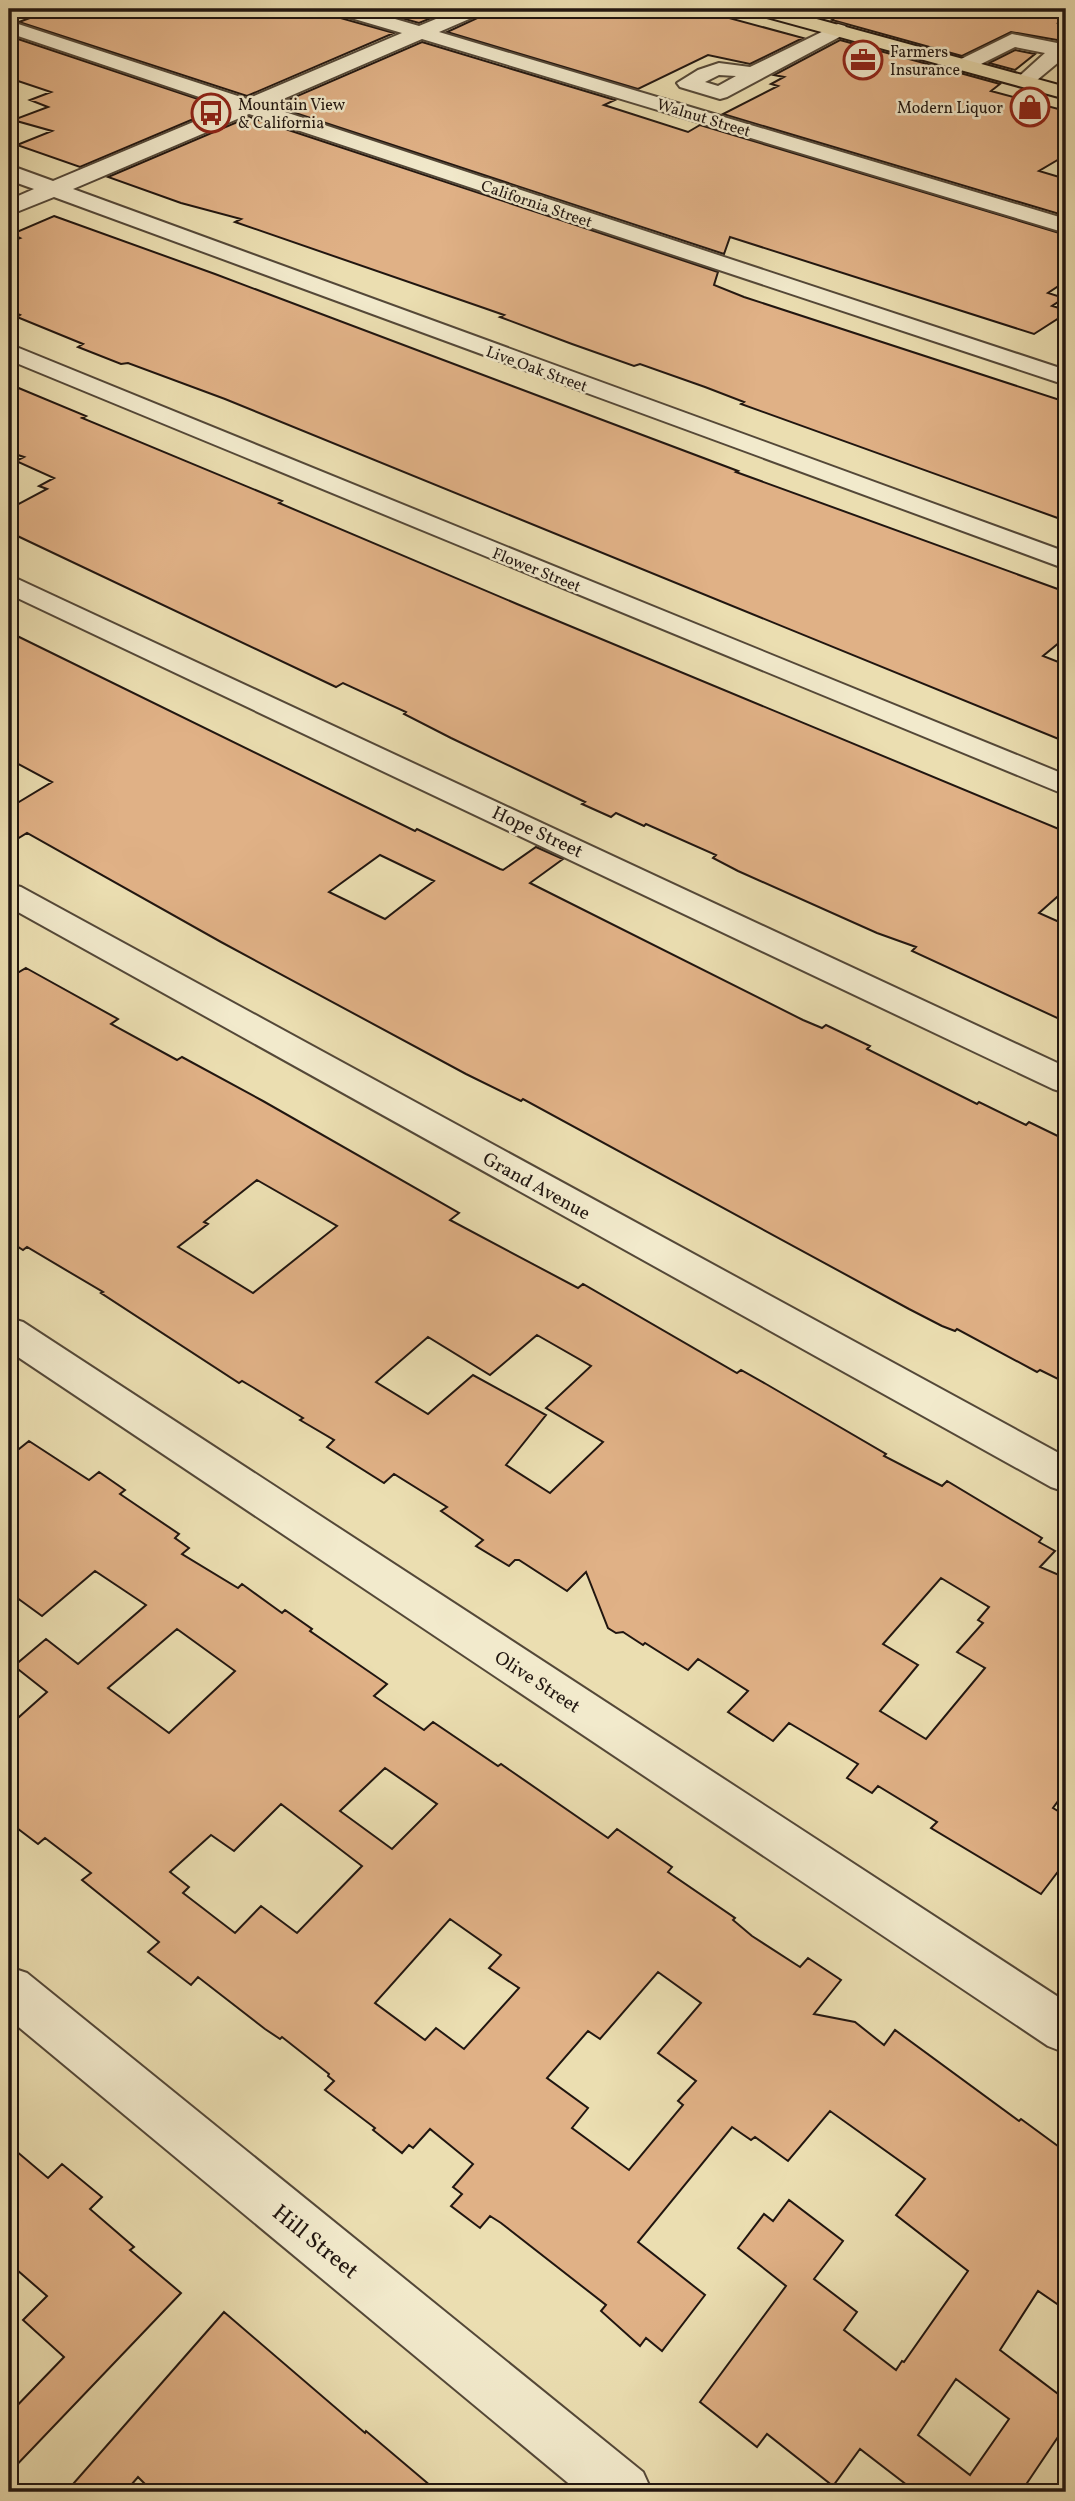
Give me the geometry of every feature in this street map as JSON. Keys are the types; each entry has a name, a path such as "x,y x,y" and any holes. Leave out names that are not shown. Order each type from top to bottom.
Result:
{"main road":[{"path":"759,9 1066,93"}],"street":[{"name":"Walnut Street","path":"341,9 1066,226"},
{"path":"9,208 476,9"},
{"path":"806,22 825,9"},
{"name":"California Street","path":"9,27 1066,377"},
{"path":"753,74 838,30"},
{"path":"964,65 1012,40 1064,48"},
{"path":"1024,81 1064,48"},
{"name":"Live Oak Street","path":"9,172 220,252 1066,561"},
{"name":"Flower Street","path":"9,351 1066,786"},
{"name":"Hope Street","path":"9,583 1066,1081"},
{"name":"Grand Avenue","path":"9,894 1066,1476"},
{"name":"Olive Street","path":"9,1332 1066,2030"},
{"name":"Hill Street","path":"9,1989 622,2492"}],"building":[{"path":"54,9 328,9 333,16 394,33 247,96 19,22"},
{"path":"369,9 454,9 419,23"},
{"path":"489,9 696,9 803,38 750,64 708,55 638,89 447,32 484,15"},
{"path":"849,9 1066,9 1066,14 1058,23 1066,25 1066,36 1057,40 1011,32 962,56 832,20"},
{"path":"9,36 222,107 80,167 17,145 52,131 13,120 48,107 30,100 51,92 9,78"},
{"path":"840,40 1000,84 991,91 1066,111 1066,155 1039,171 1066,179 1066,216 723,114 778,86 771,84 784,77 774,75"},
{"path":"422,42 615,100 604,105 688,132 700,125 1066,235 1066,281 1048,293 1064,298 1052,306 1066,310 1059,315 1062,316 1034,334 730,237 724,254 274,106"},
{"path":"1015,50 1035,54 1015,70 989,63"},
{"path":"249,117 718,272 714,285 744,297 1066,402 1066,521 741,404 744,402 705,387 640,364 634,366 500,317 504,315 235,222 241,219 181,203 108,177"},
{"path":"54,216 215,274 738,471 736,472 1066,592 1066,637 1043,656 1066,665 1066,742 225,399 78,347 83,344 17,317 20,315 9,310 9,242 20,238 12,234"},
{"path":"9,384 86,416 82,418 282,501 279,503 517,604 1066,832 1066,889 1039,913 1066,925 1066,1022 912,951 916,947 877,933 738,871 713,858 716,855 646,824 644,826 616,813 611,817 582,804 585,802 451,738 404,714 406,712 343,683 336,687 9,532 9,509 47,489 39,486 54,478 16,461 24,457 9,452"},
{"path":"9,632 415,831 417,829 500,869 503,870 536,847 563,859 530,883 803,1020 822,1028 826,1025 870,1046 867,1049 977,1104 979,1102 1026,1125 1029,1122 1066,1140 1066,1383 1040,1370 1037,1372 957,1329 955,1331 942,1326 909,1309 523,1099 521,1101 466,1074 221,942 27,833 9,844 9,808 52,782 9,759","holes":["380,855 434,881 385,919 329,892"]},
{"path":"26,968 118,1019 111,1024 177,1060 182,1057 459,1213 450,1220 578,1288 583,1284 737,1373 741,1370 766,1384 886,1454 884,1456 942,1486 947,1481 1042,1538 1039,1542 1055,1551 1040,1567 1066,1578 1066,1790 1053,1808 1066,1816 1066,1861 1041,1894 931,1828 937,1822 878,1786 872,1793 847,1778 858,1764 789,1723 773,1741 728,1712 748,1691 698,1659 688,1670 645,1643 643,1645 623,1632 616,1633 608,1628 586,1572 567,1591 519,1560 509,1566 476,1546 483,1540 441,1511 447,1507 394,1474 384,1483 327,1447 334,1440 300,1420 303,1418 242,1381 239,1383 101,1293 103,1292 27,1247 23,1250 9,1241 9,978","holes":["257,1180 337,1226 253,1293 178,1247 208,1224 204,1222","537,1335 591,1366 546,1408 603,1442 550,1493 506,1465 546,1415 473,1375 428,1414 376,1382 428,1337 490,1375","941,1578 989,1607 978,1620 983,1623 957,1652 985,1668 926,1739 880,1711 918,1665 883,1644"]},
{"path":"29,1441 89,1480 99,1472 125,1490 120,1494 179,1534 175,1538 189,1548 182,1554 238,1588 242,1584 282,1613 285,1610 312,1629 310,1631 387,1684 374,1696 424,1730 433,1722 498,1766 501,1764 608,1838 617,1829 672,1867 668,1872 735,1918 733,1920 752,1936 800,1967 808,1958 841,1980 814,2014 855,2022 884,2045 895,2030 1066,2152 1066,2310 1038,2291 1000,2350 1066,2400 1066,2425 1021,2492 916,2492 860,2449 833,2486 767,2434 757,2447 700,2402 786,2286 738,2248 764,2214 773,2221 789,2200 843,2241 814,2279 857,2312 844,2330 896,2370 968,2271 896,2215 925,2179 830,2111 788,2161 755,2137 751,2140 732,2127 638,2242 705,2295 662,2351 646,2338 640,2346 601,2311 606,2305 501,2223 490,2216 480,2228 451,2206 462,2194 453,2187 473,2164 430,2129 413,2148 409,2145 402,2153 373,2130 375,2128 325,2090 334,2081 329,2074 198,1977 191,1985 148,1952 159,1942 82,1880 91,1873 45,1838 38,1844 9,1822 9,1726 47,1692 14,1666 46,1639 78,1664 146,1605 95,1571 42,1616 9,1592 9,1457","holes":["177,1629 235,1671 169,1733 108,1688","385,1768 437,1804 392,1849 340,1811","281,1804 362,1866 297,1933 261,1906 235,1933 183,1893 189,1887 170,1872 211,1835 234,1851","450,1919 501,1955 489,1968 519,1988 464,2049 436,2028 425,2040 375,2003","658,1972 701,2003 658,2053 696,2081 678,2101 683,2105 629,2170 572,2128 588,2108 547,2078 588,2031 600,2039","956,2379 1009,2419 970,2475 918,2435"]},
{"path":"9,2145 48,2178 62,2164 102,2197 90,2209 134,2247 130,2250 181,2293 9,2473 9,2414 64,2357 23,2320 47,2296 9,2263"},
{"path":"224,2312 438,2492 153,2492 138,2477 125,2492 66,2492"}],"place":[{"name":"Farmers Insurance","path":"863,60"},
{"name":"Modern Liquor","path":"1030,107"},
{"name":"Mountain View & California","path":"211,113"}]}
